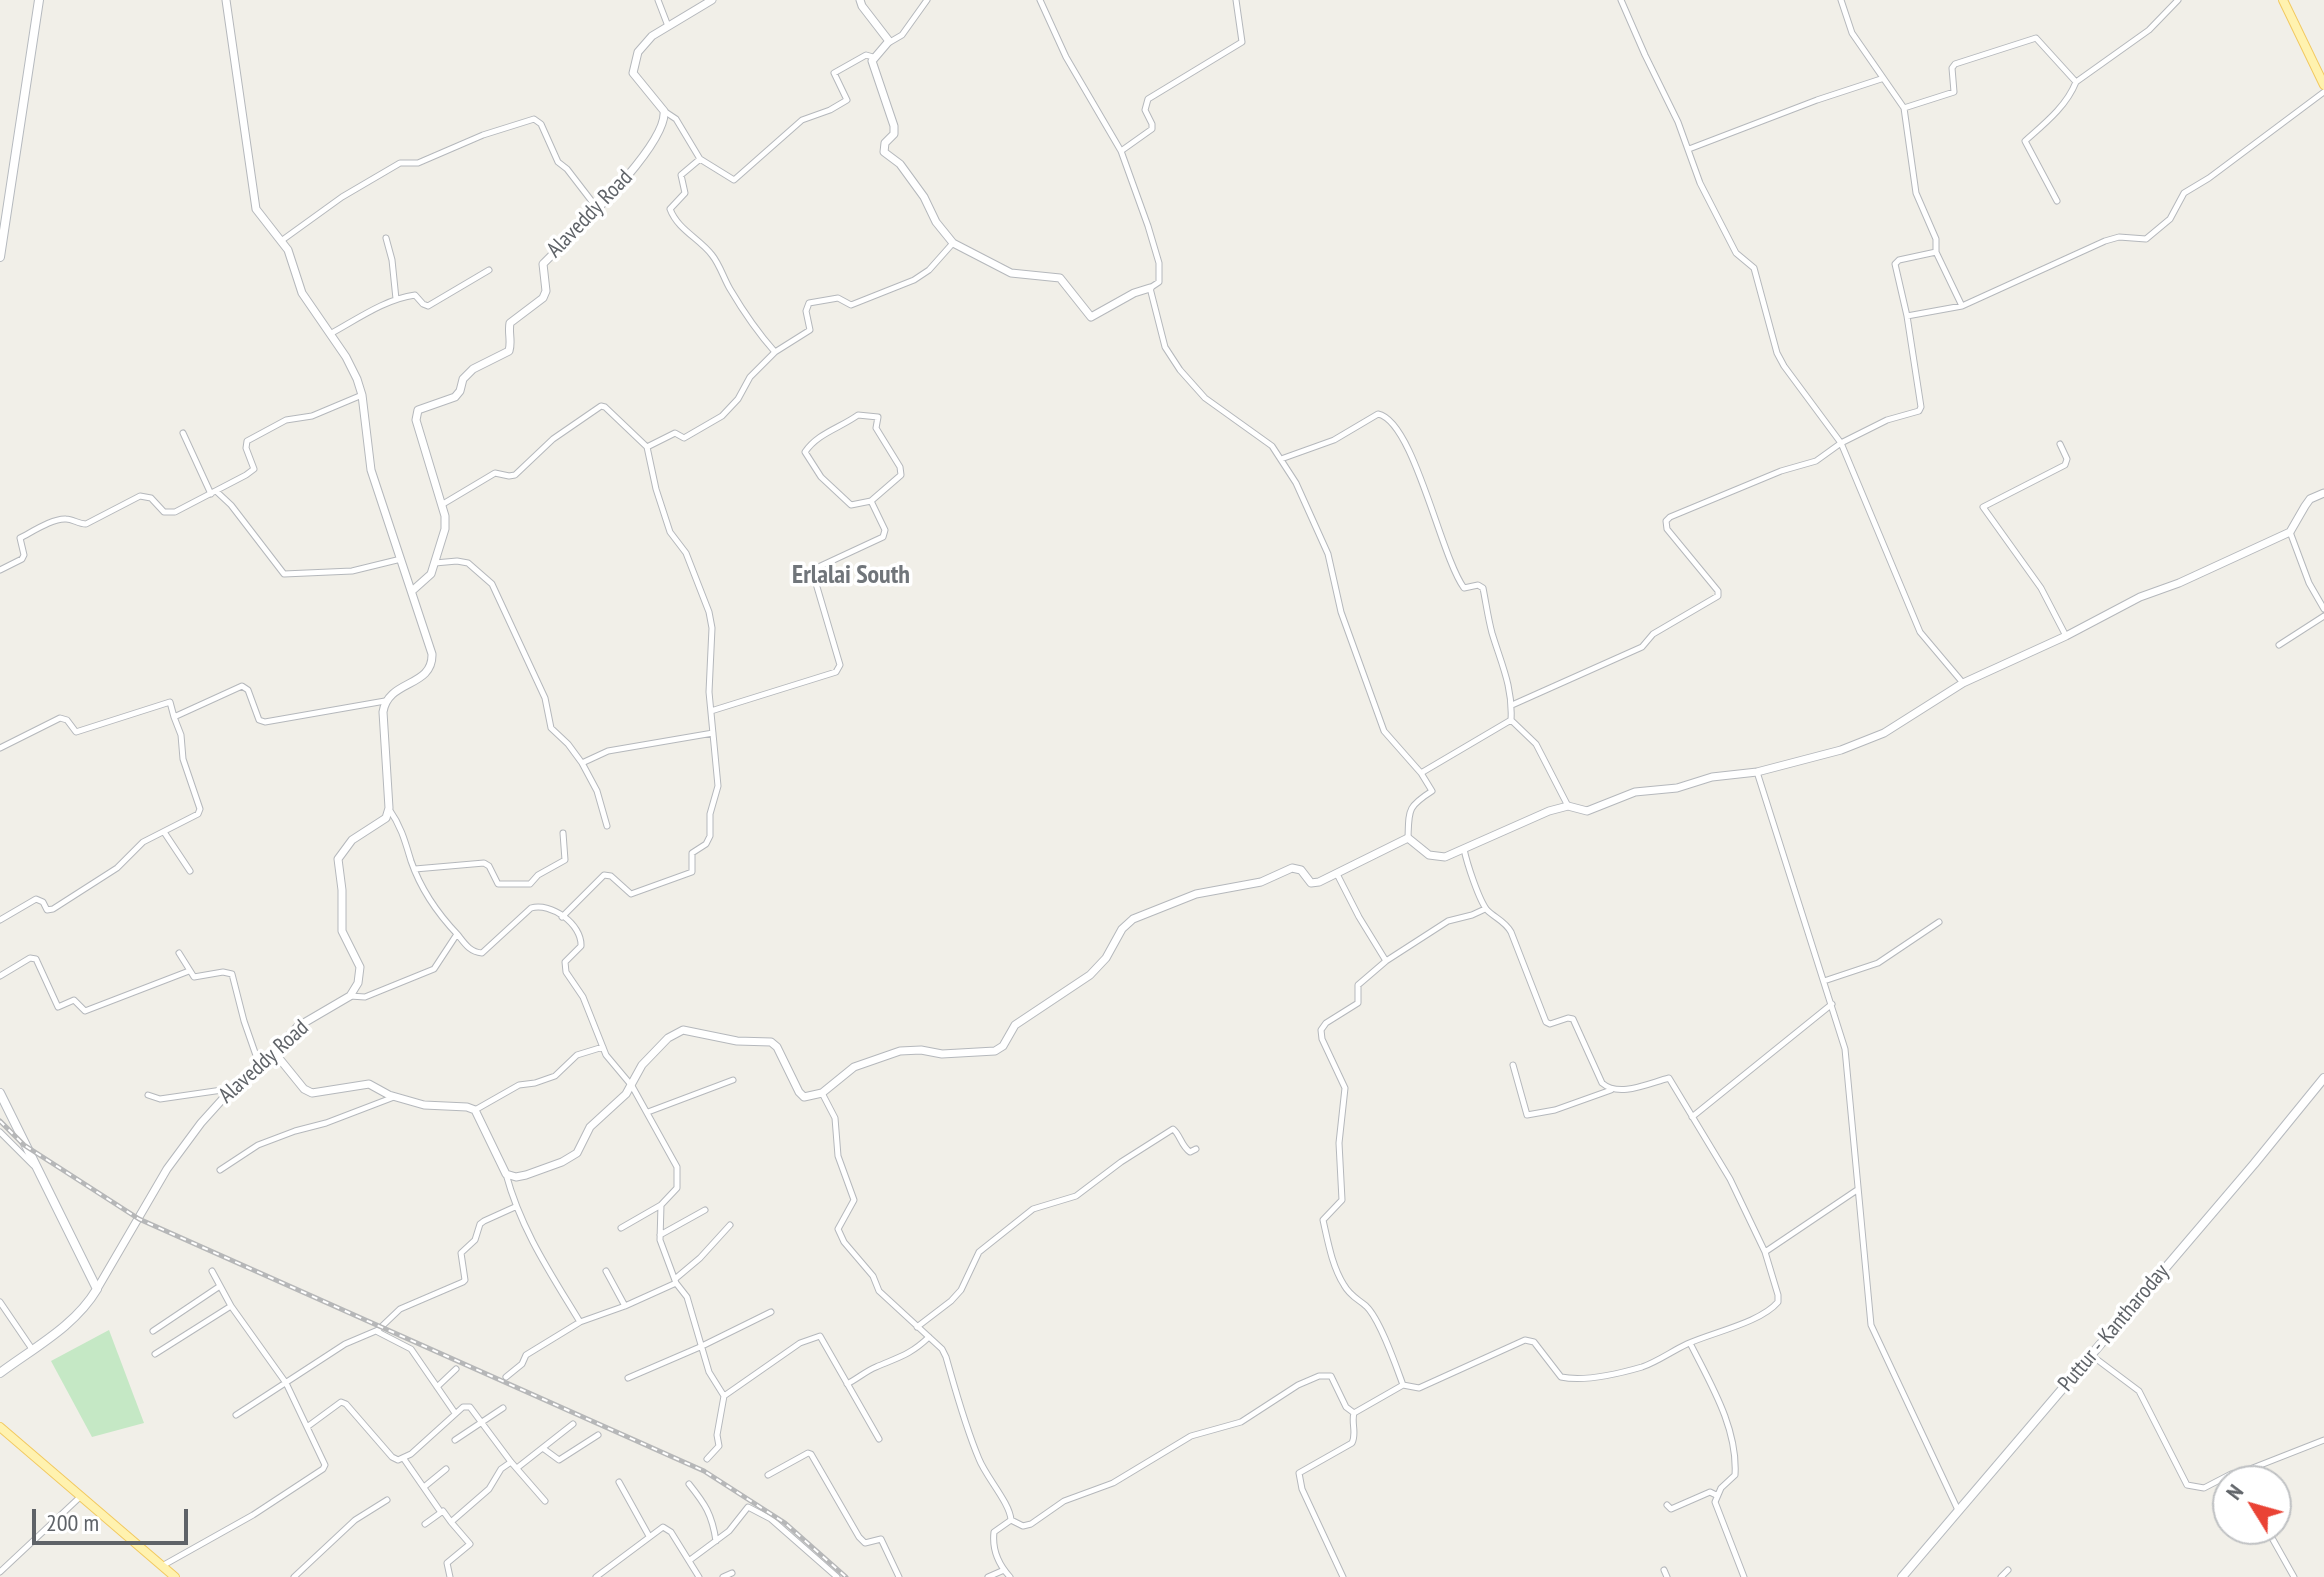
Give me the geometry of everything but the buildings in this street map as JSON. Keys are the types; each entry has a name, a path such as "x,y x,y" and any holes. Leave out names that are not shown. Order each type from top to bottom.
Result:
{"main road":[{"path":"0,257 39,0"},
{"path":"2283,0 2324,85"},
{"name":"Puttur - Kantharoday","path":"1902,1577 2324,1078"},
{"path":"0,1093 97,1289 85,1309 0,1373"},
{"path":"0,1427 175,1577"}],"street":[{"path":"226,0 253,197 260,217 293,261 302,293 346,357 362,395 371,470 432,654 430,670 391,693 385,701 383,712 389,808 386,818 352,840 338,859 343,935 360,967 358,983 350,996 365,997 434,969 457,934"},
{"path":"658,0 668,26"},
{"path":"712,0 652,36 638,52 633,73 664,111 676,119 700,159 734,180 802,120 847,100 834,73 866,55 873,57"},
{"path":"860,0 889,42"},
{"path":"873,57 902,35 927,0"},
{"path":"873,57 874,71 894,126 894,134 885,143 884,152 900,164 924,197 936,222 953,243 1011,273 1060,278 1091,317 1159,282 1159,263 1121,151 1066,57 1040,0"},
{"path":"1121,151 1152,129 1145,110 1148,99 1242,42 1236,0"},
{"path":"1621,0 1689,149 1700,183 1736,253 1754,268 1777,353 1841,443 1920,632 1963,683"},
{"path":"1841,0 1852,33 1904,108 1916,193 1936,239 1936,252 1962,306"},
{"path":"2057,201 2025,141 2058,110 2072,93 2076,82 2149,30 2178,0"},
{"path":"1904,108 1954,92 1952,68 1955,64 2036,38 2076,82"},
{"path":"1689,149 1881,79"},
{"path":"1907,316 1962,306 2105,241 2119,237 2146,239 2170,219 2184,193 2209,178 2324,92"},
{"name":"Alaveddy Road","path":"412,591 431,574 438,542 445,529 443,504 416,420 418,410 455,397 463,379 473,369 509,351 512,343 508,332 510,323 543,298 546,291 543,264 637,165 658,137 664,111"},
{"path":"280,241 342,197 400,163 418,163 483,135 534,119 541,124 558,162 597,208"},
{"path":"700,159 681,175 685,193 670,209 674,219 713,256 732,292 775,352"},
{"path":"386,238 396,299"},
{"path":"647,447 675,433 684,438 692,435 722,416 738,399 750,377 775,352 810,330 806,311 809,303 838,298 851,305 914,280 929,270 953,243"},
{"path":"1512,705 1642,647 1653,634 1718,596 1718,591 1667,529 1666,521 1670,517 1781,471 1816,461 1841,443 1887,420 1919,411 1921,407 1907,316 1895,264 1899,260 1936,252"},
{"path":"330,334 396,299 415,295 428,306 489,270"},
{"path":"1150,288 1165,347 1180,370 1205,398 1272,446 1296,483 1328,554 1341,612 1384,731 1421,773 1432,791 1415,801 1409,810 1408,838"},
{"path":"0,570 22,559 20,538 60,519 69,518 78,524 86,524 140,496 151,498 164,512 175,512 254,469 246,448 247,441 286,420 324,412 362,395"},
{"path":"443,504 495,473 515,475 553,439 601,406 647,447 670,532 686,553 709,612 712,628 709,692 718,786 710,814 710,836 706,844 693,851 692,872 631,894 611,876 604,875 562,917"},
{"path":"1281,459 1334,440 1378,414 1386,417 1415,459 1440,539 1456,577 1464,588 1478,585 1483,588 1491,630 1509,680 1511,720 1536,744 1568,806"},
{"path":"858,415 878,417 876,428 900,467 901,475 871,501 851,505 821,477 805,452 832,428 858,415"},
{"path":"183,433 213,492 231,505 284,574 352,571 401,559"},
{"path":"2060,444 2067,459 2065,465 1983,507 2041,588 2066,636"},
{"path":"1408,838 1436,858 1445,857 1549,811 1568,806 1587,811 1635,792 1677,788 1712,777 1757,772 1841,750 1884,733 1963,683 2066,636 2140,597 2179,583 2290,532 2310,499 2324,493"},
{"path":"711,711 836,672 840,665 812,570 883,537 885,530 871,501"},
{"path":"2290,532 2309,583 2324,609"},
{"path":"435,563 468,563 492,584 545,698 551,728 582,763 597,791 607,826"},
{"path":"2279,645 2324,616"},
{"path":"174,717 242,686 248,690 259,720 265,722 385,701"},
{"path":"0,748 60,718 67,720 76,732 170,702 181,735 183,759 200,809 189,820 143,842 117,868 53,909 47,910 43,902 36,899 0,920"},
{"path":"1421,773 1511,720"},
{"path":"582,763 608,751 713,733"},
{"path":"1757,772 1845,1049 1871,1325 1958,1511"},
{"path":"389,808 400,825 415,869 437,914 472,951 482,953 531,908 546,906 574,925 582,941 581,946 564,967 583,997 611,1064 632,1086 648,1112 677,1167 679,1178 677,1188 661,1205 621,1228"},
{"path":"164,832 190,871"},
{"path":"415,869 484,863 489,866 498,884 530,884 538,875 565,860 563,833"},
{"path":"506,1174 516,1177 526,1175 577,1153 590,1127 632,1086 642,1065 668,1038 683,1030 737,1041 771,1042 777,1047 804,1097 822,1093 854,1067 900,1051 921,1050 942,1054 995,1051 1003,1046 1015,1025 1090,975 1106,958 1122,929 1133,919 1196,894 1261,882 1292,868 1301,870 1311,883 1337,874 1408,838"},
{"path":"1464,849 1466,863 1485,909 1506,924 1546,1022 1550,1024 1573,1019 1602,1083 1612,1089"},
{"path":"1337,874 1386,961"},
{"path":"1403,1385 1373,1316 1342,1283 1333,1263 1323,1220 1342,1200 1339,1143 1345,1088 1322,1039 1321,1030 1326,1023 1358,1003 1358,985 1386,961 1448,921 1485,909"},
{"path":"1824,981 1878,963 1939,922"},
{"path":"179,953 189,971 198,978 223,972 232,974 259,1064"},
{"path":"0,976 30,958 36,959 58,1007 74,1000 85,1011 189,971"},
{"name":"Alaveddy Road","path":"97,1289 167,1169 230,1089 274,1052 297,1027 350,996"},
{"path":"1692,1117 1832,1004"},
{"path":"475,1110 519,1085 555,1076 577,1055 603,1047"},
{"path":"274,1052 304,1089 312,1093 369,1084 394,1097 424,1105 475,1110 506,1174 515,1207 545,1268 580,1322"},
{"path":"1343,1577 1299,1473 1352,1443 1355,1438 1354,1413 1403,1385 1419,1388 1525,1340 1534,1342 1561,1377 1577,1380 1643,1366 1690,1343 1763,1314 1778,1302 1765,1252 1730,1179 1669,1078 1623,1090 1612,1089 1555,1110 1527,1115 1513,1065"},
{"path":"648,1112 733,1080"},
{"path":"148,1095 160,1099 230,1089"},
{"path":"822,1093 835,1118 838,1156 854,1200 838,1229 844,1242 873,1276 879,1291 942,1349 979,1459 1011,1513 1011,1520"},
{"path":"220,1170 258,1145 394,1097"},
{"path":"917,1327 961,1290 979,1252 1033,1209 1076,1196 1121,1162 1173,1129 1184,1147 1190,1152 1196,1149"},
{"path":"0,1132 36,1169"},
{"path":"1765,1252 1857,1190"},
{"path":"661,1205 660,1235 676,1281 687,1297 709,1372 724,1396 717,1435 719,1446 707,1459"},
{"path":"236,1415 345,1344 375,1331 400,1309 465,1280 461,1253 475,1240 480,1224 515,1207"},
{"path":"660,1235 705,1210"},
{"path":"506,1377 522,1364 526,1355 580,1322 625,1306 676,1281 730,1225"},
{"path":"162,1566 253,1515 323,1469 324,1459 286,1383 231,1306 212,1271"},
{"path":"606,1271 625,1306"},
{"path":"153,1331 220,1286"},
{"path":"0,1302 32,1349"},
{"path":"155,1354 231,1306"},
{"path":"628,1378 771,1312"},
{"path":"375,1331 411,1349 455,1413"},
{"path":"724,1396 800,1343 817,1335 827,1345 879,1439"},
{"path":"847,1384 907,1355 929,1337"},
{"path":"1690,1343 1720,1401 1731,1441 1735,1475 1716,1495 1715,1502 1744,1577"},
{"path":"2091,1355 2139,1391 2187,1485 2204,1488 2212,1484"},
{"path":"437,1387 456,1369"},
{"path":"1011,1520 1023,1526 1031,1524 1064,1501 1113,1483 1191,1436 1241,1422 1298,1385 1319,1376 1331,1376 1346,1407 1354,1413"},
{"path":"307,1427 341,1402 398,1460 404,1459 463,1407 470,1407 545,1501"},
{"path":"455,1440 503,1408"},
{"path":"517,1468 573,1424"},
{"path":"544,1449 559,1460 598,1435"},
{"path":"2260,1465 2324,1440"},
{"path":"768,1475 811,1454 859,1537 865,1543 881,1539 899,1577"},
{"path":"404,1459 440,1511 470,1544 447,1563 450,1577"},
{"path":"451,1522 489,1489 501,1469 511,1462"},
{"path":"424,1487 446,1469"},
{"path":"619,1482 649,1536"},
{"path":"689,1484 707,1506 716,1541"},
{"path":"1667,1505 1671,1509 1710,1492 1716,1495"},
{"path":"0,1572 80,1497"},
{"path":"294,1577 355,1520 387,1500"},
{"path":"690,1560 729,1531 748,1507 771,1519 837,1577"},
{"path":"425,1524 440,1511"},
{"path":"1010,1577 995,1550 994,1532 1011,1520"},
{"path":"596,1577 663,1527 690,1560 699,1577"},
{"path":"2276,1545 2294,1577"},
{"path":"988,1577 1004,1570"},
{"path":"1664,1570 1667,1577"},
{"path":"2001,1577 2008,1570"},
{"path":"723,1577 732,1573"}],"green space":[{"path":"109,1330 144,1423 92,1437 51,1361"}],"railway":[{"path":"0,1121 24,1145 139,1219 704,1471 785,1523 846,1577"}],"district":[{"name":"Erlalai South","path":"851,576"}]}
